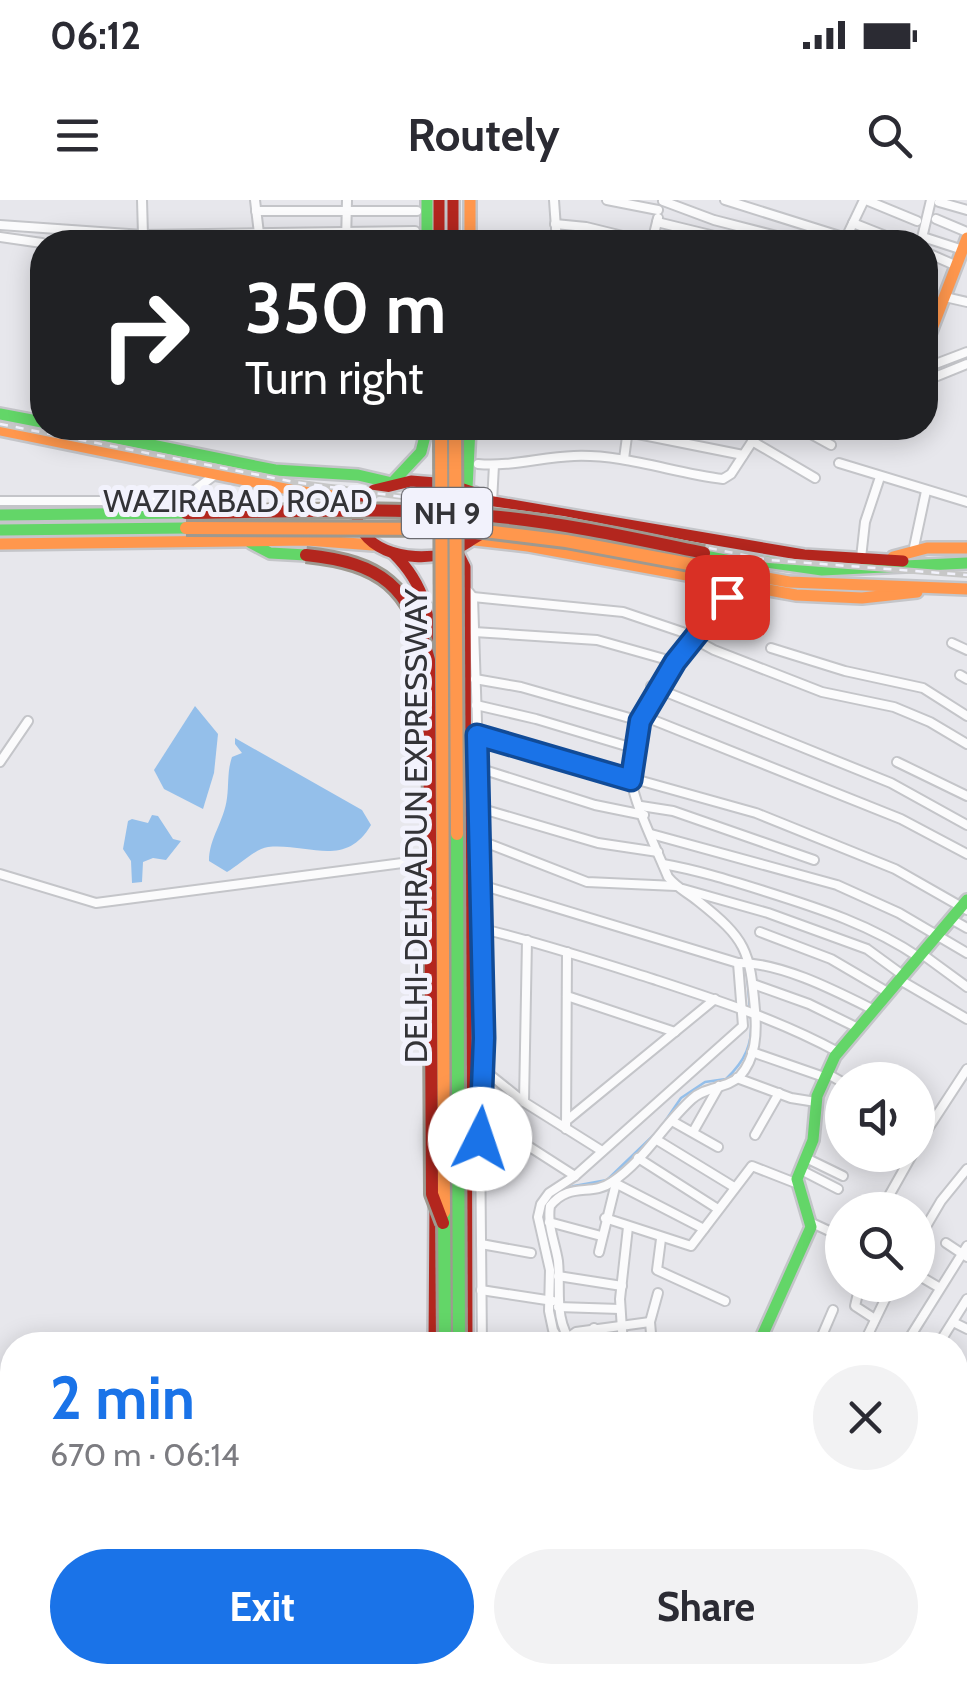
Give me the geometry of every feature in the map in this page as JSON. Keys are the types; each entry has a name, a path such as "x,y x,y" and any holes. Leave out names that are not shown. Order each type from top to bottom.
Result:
{"main road":[{"path":"427,200 428,230"},
{"path":"439,200 439,230"},
{"path":"453,200 453,230"},
{"path":"470,200 470,230"},
{"path":"938,309 959,273 966,240"},
{"path":"0,414 30,420"},
{"name":"WAZIRABAD ROAD","path":"0,430 30,436"},
{"name":"WAZIRABAD ROAD","path":"49,440 314,493 338,491 351,495 357,503"},
{"name":"WAZIRABAD ROAD","path":"127,440 275,470 358,475 392,483"},
{"path":"392,483 417,460 427,440"},
{"name":"DELHI-DEHRADUN EXPRESSWAY","path":"441,440 444,1332"},
{"name":"DELHI-DEHRADUN EXPRESSWAY","path":"455,440 458,1332"},
{"path":"467,488 469,440"},
{"path":"0,544 306,540 372,544 393,553 431,556 456,550 474,540 486,522 487,501 467,488 430,481 392,483 372,489 357,503 357,527 372,544"},
{"name":"WAZIRABAD ROAD","path":"487,501 795,554 856,571 951,589"},
{"name":"WAZIRABAD ROAD","path":"0,515 377,511 472,514 568,526 792,568 856,571 884,559 937,565"},
{"path":"540,549 553,547 565,532 563,518 555,511"},
{"name":"WAZIRABAD ROAD","path":"0,530 468,528 566,541 789,582 856,571 967,563"},
{"name":"WAZIRABAD ROAD","path":"474,540 796,595 862,598 967,589"},
{"path":"247,541 270,552 350,561 386,578 413,607 422,625 429,660 432,1194 444,1226"},
{"path":"884,559 913,552 967,548"},
{"path":"456,550 465,567 469,592 465,920 467,1332"},
{"path":"393,553 414,574 430,604 434,1332"},
{"path":"832,1062 965,906"},
{"path":"465,920 483,935"},
{"path":"764,1332 812,1223 802,1171 814,1140 816,1102 825,1075"},
{"path":"466,1166 480,1136"},
{"path":"435,1192 466,1192"}],"street":[{"path":"142,200 143,230"},
{"path":"255,200 258,230"},
{"path":"346,230 347,200"},
{"path":"554,200 555,230"},
{"path":"607,200 658,210"},
{"path":"654,230 663,200 753,230"},
{"path":"725,200 813,230"},
{"path":"850,230 864,200 917,221"},
{"path":"927,230 935,201 967,210"},
{"path":"256,211 417,211"},
{"path":"936,219 966,240"},
{"path":"657,222 690,230"},
{"path":"853,223 871,230"},
{"path":"555,224 599,230"},
{"path":"0,225 72,230"},
{"path":"0,237 30,242"},
{"path":"938,240 966,240"},
{"path":"938,300 967,302"},
{"path":"938,363 967,352"},
{"path":"938,376 967,364"},
{"path":"624,459 627,440"},
{"path":"674,440 743,455"},
{"path":"822,440 831,445"},
{"path":"478,464 575,456 624,459 723,479 731,474 752,441 815,478"},
{"path":"839,463 967,502"},
{"path":"487,501 494,465"},
{"path":"0,501 170,501 182,498 216,474"},
{"path":"856,571 865,522 880,477"},
{"path":"913,552 926,491"},
{"path":"482,1332 483,935 474,632 469,592 623,612 691,635 714,650 822,692 901,710 967,744"},
{"path":"556,1332 550,1270 538,1217 542,1204 738,1031 750,1011 753,984 736,936 720,918 675,887 656,852 629,779 631,748 639,719 655,687 691,635 727,597"},
{"path":"474,632 597,640 671,660"},
{"path":"952,643 967,650"},
{"path":"771,648 923,688 967,716"},
{"path":"475,679 521,687 639,719 901,819 967,854"},
{"path":"655,687 873,776 967,825"},
{"path":"476,705 536,718 631,748"},
{"path":"0,762 28,720"},
{"path":"477,735 629,779 684,790 824,839 965,906"},
{"path":"897,762 967,796"},
{"path":"478,768 576,800 640,812 673,811 814,860"},
{"path":"479,808 598,843 656,852"},
{"path":"651,834 837,885 899,913 967,953"},
{"path":"479,840 587,882 694,890 867,949 902,978 967,1019"},
{"path":"0,874 96,903 434,859"},
{"path":"663,864 692,869 862,924 967,987"},
{"path":"481,885 816,983 874,1010"},
{"path":"952,919 967,928"},
{"path":"760,932 831,958 889,993"},
{"path":"483,935 527,940 716,999 794,1028 838,1052"},
{"path":"524,1102 527,940"},
{"path":"566,1125 567,952"},
{"path":"554,1302 558,1276 550,1206 562,1195 614,1182 696,1095 737,1078 756,1040 745,963"},
{"path":"753,984 809,1004 858,1028"},
{"path":"567,996 676,1032"},
{"path":"566,1125 716,999"},
{"path":"752,1052 825,1075"},
{"path":"935,1111 967,1069"},
{"path":"484,1070 524,1102 602,1151"},
{"path":"737,1078 816,1102"},
{"path":"693,1132 719,1086"},
{"path":"755,1135 779,1093"},
{"path":"672,1121 718,1147"},
{"path":"480,1136 522,1142 575,1176"},
{"path":"656,1140 734,1187"},
{"path":"638,1158 718,1209"},
{"path":"606,1218 691,1246 734,1187 755,1166 843,1176"},
{"path":"935,1211 967,1169"},
{"path":"802,1171 838,1190"},
{"path":"599,1252 614,1182"},
{"path":"614,1182 704,1229"},
{"path":"549,1222 601,1236"},
{"path":"812,1223 825,1229"},
{"path":"622,1332 620,1309 628,1226"},
{"path":"661,1239 657,1270 726,1302"},
{"path":"913,1332 965,1252 946,1243"},
{"path":"481,1244 531,1253"},
{"path":"558,1276 622,1286"},
{"path":"935,1285 940,1288"},
{"path":"481,1290 620,1309"},
{"path":"651,1332 658,1294"},
{"path":"946,1332 967,1299"},
{"path":"856,1302 855,1306 875,1319"},
{"path":"869,1332 884,1302"},
{"path":"823,1332 832,1310"},
{"path":"576,1332 650,1322"},
{"path":"953,1322 967,1330"},
{"path":"594,1328 594,1332"}],"water":[{"path":"195,706 218,734 214,773 203,809 164,789 154,770"},
{"path":"235,738 362,810 371,825 361,838 338,850 268,847 227,872 209,861 225,807 232,757 242,753"},
{"path":"152,815 158,816 173,839 181,841 166,860 153,858 143,862 142,882 132,883 131,861 123,849 128,821 148,823"}],"waterway":[{"path":"945,369 967,359"},
{"path":"693,631 725,589"},
{"path":"670,658 688,637"},
{"path":"654,683 665,664"},
{"path":"631,743 651,690"},
{"path":"628,773 629,751"},
{"path":"747,973 750,1010"},
{"path":"553,1296 554,1261 544,1217 552,1196 574,1186 607,1180 659,1130 681,1098 705,1082 726,1079 746,1051 751,1018"},
{"path":"553,1304 561,1332"}],"railway":[{"path":"0,424 30,430"},
{"path":"81,440 294,482 563,519 769,560 967,575"}],"traffic: fast":[{"path":"427,200 427,230"},
{"path":"0,414 30,420"},
{"path":"127,440 275,470 358,475 388,482"},
{"path":"392,483 421,452 424,440"},
{"path":"467,488 469,440"},
{"path":"0,515 186,513"},
{"path":"0,530 186,528"},
{"path":"251,543 270,553 306,555"},
{"path":"704,553 822,570 967,563"},
{"path":"457,834 459,1332"},
{"path":"764,1332 811,1227 797,1179 813,1140 817,1096 835,1056 967,900"},
{"path":"444,1212 445,1332"}],"traffic: slow":[{"path":"470,200 470,230"},
{"path":"938,313 967,238"},
{"path":"0,430 30,436"},
{"path":"49,440 299,491 342,493 357,503"},
{"path":"441,440 444,1212"},
{"path":"455,440 457,834"},
{"path":"186,528 468,529 566,541 700,566"},
{"path":"0,544 307,540 373,545"},
{"path":"475,540 528,546 796,595 862,598 917,592"},
{"path":"893,557 927,548 967,548"},
{"path":"700,566 789,582 967,589"}],"traffic: jam":[{"path":"439,200 439,230"},
{"path":"453,200 453,230"},
{"path":"411,481 448,484 475,493 487,514 480,535 449,553 430,556 400,555 374,543 358,521 356,505 374,490 411,481"},
{"path":"482,500 804,555 903,561"},
{"path":"186,513 343,510 500,517 704,553"},
{"path":"456,549 465,567 467,1332"},
{"path":"393,553 413,578 425,604 432,664"},
{"path":"306,555 355,564 389,583 412,614 429,660 432,1194 443,1223"},
{"path":"465,921 484,941"},
{"path":"434,1332 435,1201"}],"route":[{"path":"480,1139 484,1038 477,735 631,780 640,721 675,662 727,597"}]}
